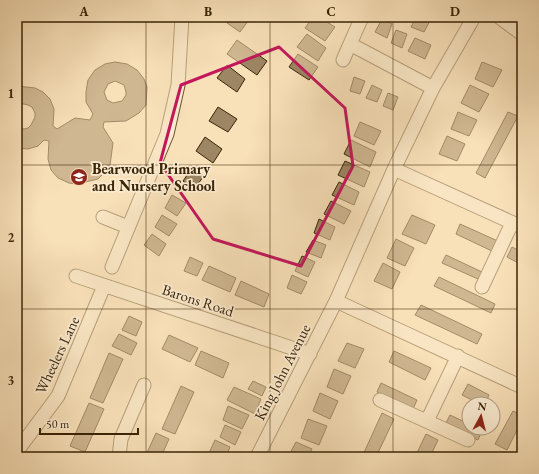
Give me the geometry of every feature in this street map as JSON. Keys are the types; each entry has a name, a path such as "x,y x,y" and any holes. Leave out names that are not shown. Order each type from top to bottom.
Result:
{"street":[{"path":"112,267 167,134 178,85 182,17"},
{"path":"343,60 362,17"},
{"name":"King John Avenue","path":"257,457 336,302 394,170 433,88 474,17"},
{"path":"499,17 522,34"},
{"path":"350,44 433,88"},
{"path":"394,170 517,225 482,287"},
{"path":"103,217 128,227"},
{"name":"Barons Road","path":"76,276 310,354"},
{"name":"Wheelers Lane","path":"17,451 58,396 104,286"},
{"path":"336,302 458,356 522,387"},
{"path":"427,421 458,356"},
{"path":"119,457 121,439 144,385"},
{"path":"380,400 468,440"}],"highlighted area":[{"path":"279,47 345,108 353,166 301,266 213,239 160,163 181,85"}],"building":[{"path":"232,17 251,17 240,32 227,23"},
{"path":"313,17 319,17 335,27 325,41 305,28"},
{"path":"416,17 432,17 424,32 411,27"},
{"path":"382,19 392,24 387,38 375,32"},
{"path":"396,30 407,34 402,48 391,43"},
{"path":"307,34 326,48 318,61 297,47"},
{"path":"415,38 431,45 425,59 408,51"},
{"path":"237,40 267,61 257,75 227,54"},
{"path":"298,54 318,67 309,80 289,67"},
{"path":"115,62 127,64 137,70 144,79 147,87 146,105 139,113 126,121 104,122 103,127 113,143 110,165 98,179 77,184 69,183 58,178 51,170 48,159 49,141 44,140 38,146 28,149 17,148 17,128 28,128 35,117 35,113 32,107 28,105 17,105 17,86 35,88 43,92 50,99 54,109 53,126 57,129 75,118 90,120 93,114 86,102 88,80 95,70 105,64","holes":["115,81 124,85 126,95 122,101 113,103 107,100 104,92 108,84"]},
{"path":"482,62 502,70 493,87 475,79"},
{"path":"227,65 245,79 237,92 217,78"},
{"path":"354,77 365,81 360,94 350,91"},
{"path":"372,85 382,90 377,102 366,98"},
{"path":"470,85 489,94 479,112 461,103"},
{"path":"388,93 398,97 393,110 383,106"},
{"path":"218,107 237,119 228,132 209,121"},
{"path":"458,112 477,120 469,136 451,129"},
{"path":"508,112 518,116 485,178 476,173"},
{"path":"360,122 381,131 374,145 354,136"},
{"path":"447,136 465,144 457,161 439,154"},
{"path":"205,137 222,149 213,163 196,151"},
{"path":"351,140 376,152 370,167 344,154"},
{"path":"345,161 370,172 364,187 338,175"},
{"path":"192,168 204,176 194,189 183,181"},
{"path":"339,182 359,192 354,205 332,195"},
{"path":"172,195 186,203 177,216 165,208"},
{"path":"522,197 522,207 518,206"},
{"path":"331,201 351,211 344,224 324,214"},
{"path":"162,215 177,224 169,236 155,227"},
{"path":"412,215 435,225 426,244 402,234"},
{"path":"319,219 335,227 330,240 314,233"},
{"path":"460,224 500,242 494,252 456,234"},
{"path":"152,234 166,244 159,256 144,245"},
{"path":"396,239 414,248 405,266 387,258"},
{"path":"313,240 326,245 321,258 306,252"},
{"path":"512,247 522,252 522,265 507,257"},
{"path":"446,255 482,272 478,279 442,263"},
{"path":"302,256 315,262 308,277 295,271"},
{"path":"190,257 203,263 197,276 184,271"},
{"path":"383,263 400,272 392,289 374,281"},
{"path":"209,266 236,278 230,292 202,280"},
{"path":"292,275 307,282 301,294 287,288"},
{"path":"439,277 495,304 491,313 434,286"},
{"path":"241,281 269,294 264,307 235,295"},
{"path":"421,305 482,334 477,344 415,315"},
{"path":"129,316 142,322 136,336 122,330"},
{"path":"119,334 137,343 131,355 112,346"},
{"path":"169,335 198,348 190,362 162,349"},
{"path":"347,343 364,349 355,368 338,361"},
{"path":"201,351 229,363 223,378 195,365"},
{"path":"394,351 431,368 425,380 389,362"},
{"path":"109,353 123,359 103,403 90,398"},
{"path":"334,369 351,376 343,394 327,387"},
{"path":"253,381 266,387 262,396 248,389"},
{"path":"381,383 417,400 413,409 377,392"},
{"path":"468,384 489,395 464,396 462,395"},
{"path":"181,386 194,392 175,434 162,429"},
{"path":"234,387 261,399 255,414 227,400"},
{"path":"320,393 338,401 330,419 313,411"},
{"path":"89,403 104,409 85,452 70,446"},
{"path":"228,406 249,415 242,429 223,420"},
{"path":"513,411 522,415 522,420 507,450 495,444 499,436 501,436 501,433"},
{"path":"382,413 394,419 376,457 362,457"},
{"path":"450,415 461,420 461,432 445,425"},
{"path":"308,419 327,426 319,445 301,438"},
{"path":"225,425 241,432 235,445 220,437"},
{"path":"156,433 169,439 161,457 145,457"},
{"path":"426,434 438,440 430,457 415,457"},
{"path":"469,436 480,436 478,440"},
{"path":"215,440 230,447 226,457 218,457 209,453"},
{"path":"296,442 312,449 308,457 288,457"}],"place":[{"name":"Bearwood Primary and Nursery School","path":"79,177"}]}
